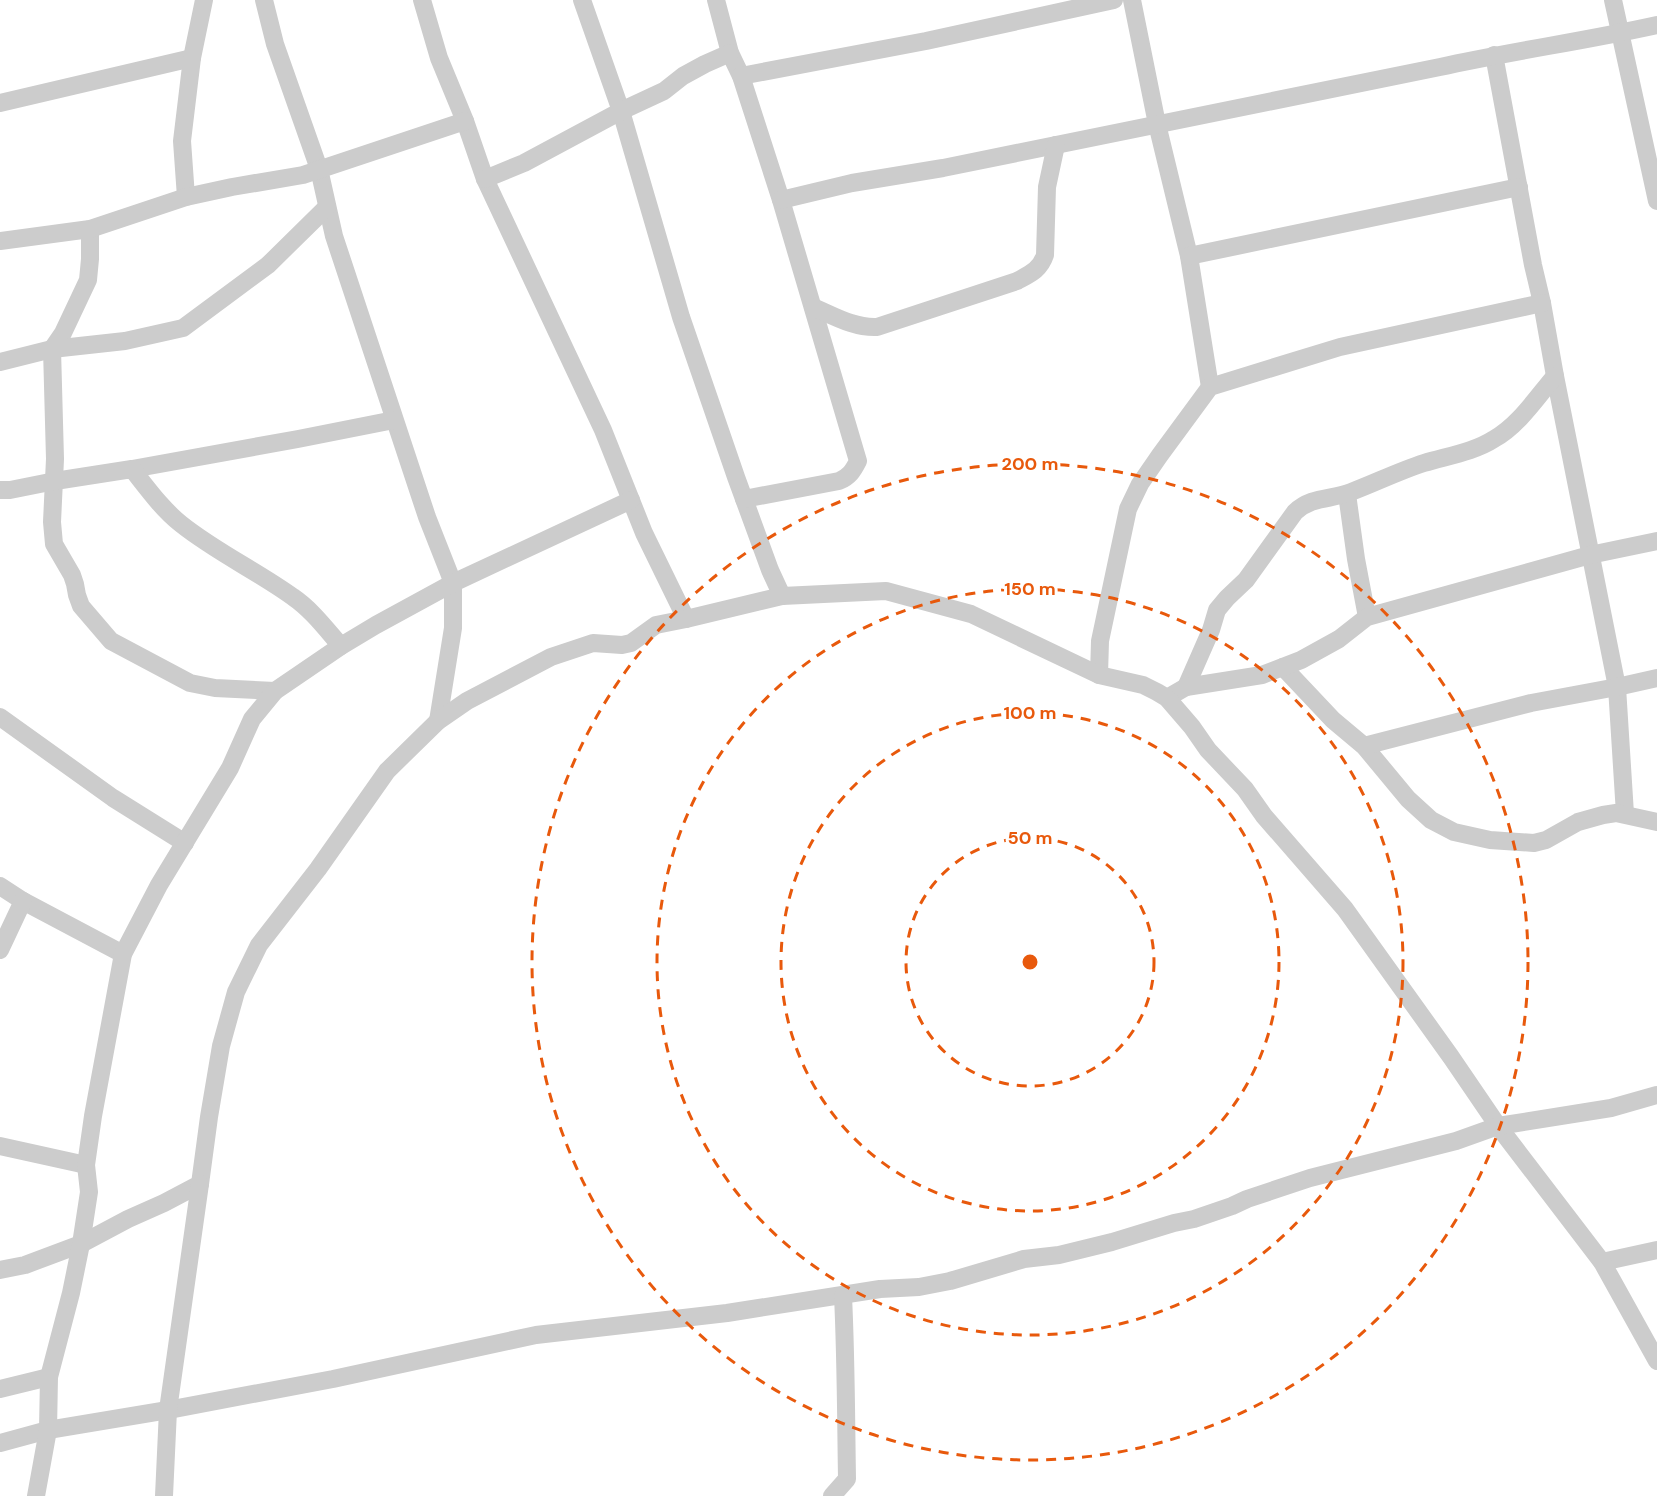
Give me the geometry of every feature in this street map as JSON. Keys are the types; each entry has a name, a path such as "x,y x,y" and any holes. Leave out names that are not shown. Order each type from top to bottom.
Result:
{"street":[{"path":"186,197 182,141 192,58 204,0"},
{"path":"264,0 275,44 319,170 334,236 427,517 453,584 453,628 438,721"},
{"path":"422,0 439,58 465,121 485,179 603,430 644,533 686,620"},
{"path":"582,0 621,111 681,317 744,499 782,596"},
{"path":"716,0 730,53 741,76 781,200 858,461 852,472 839,482 744,499"},
{"path":"741,76 926,41 1114,0"},
{"path":"1132,0 1157,124 1189,256 1210,387"},
{"path":"1612,0 1655,182 1657,201"},
{"path":"781,200 852,183 943,168 1440,68 1494,55 1657,25"},
{"path":"485,179 524,162 664,91 683,76 730,53"},
{"path":"1494,55 1533,265 1617,687 1625,814"},
{"path":"0,103 192,58"},
{"path":"0,241 90,229 186,197 303,175 465,121"},
{"path":"813,307 851,324 878,327 1017,280 1036,271 1045,255 1047,187 1056,145"},
{"path":"1189,256 1519,188"},
{"path":"0,362 52,349 125,341 183,328 268,265 327,207"},
{"path":"90,229 88,280 63,333 52,349 54,544 72,575 81,606 111,641 190,683 215,688 275,691"},
{"path":"1099,675 1100,641 1128,509 1140,484 1210,387 1340,347 1542,303"},
{"path":"1186,687 1211,630 1217,610 1246,580 1303,505 1347,494 1422,464 1494,440 1511,427 1555,376"},
{"path":"0,490 132,469 394,420"},
{"path":"132,469 156,499 180,523 295,598 341,646"},
{"path":"1347,494 1367,617"},
{"path":"36,1496 48,1430 49,1377 81,1244 89,1192 86,1165 93,1116 123,954 159,885 230,768 252,718 275,691 376,625 453,584 631,500"},
{"path":"1167,698 1186,687 1262,675 1301,660 1339,639 1367,617 1590,555 1657,541"},
{"path":"164,1496 168,1410 208,1117 222,1046 236,992 260,945 318,869 387,771 438,721 467,701 551,657 593,643 622,645 631,643 657,625 782,596 886,591 971,614 1099,675 1143,685 1167,698 1208,750 1245,789 1264,816 1345,909 1498,1126 1602,1262 1657,1361"},
{"path":"1283,667 1333,720 1364,746 1408,799 1431,820 1454,832 1490,840 1534,843 1546,840 1588,818 1616,813 1657,822"},
{"path":"1364,746 1531,703 1657,678"},
{"path":"0,717 113,798 185,843"},
{"path":"0,886 22,901 123,954"},
{"path":"0,950 22,901"},
{"path":"0,1443 48,1430 168,1410 333,1378 536,1335 675,1320 880,1289 919,1287 950,1281 1024,1259 1059,1255 1194,1219 1310,1179 1456,1141 1498,1126 1611,1108 1657,1095"},
{"path":"0,1146 86,1165"},
{"path":"0,1270 25,1265 81,1244 200,1184"},
{"path":"1602,1262 1657,1250"},
{"path":"832,1496 847,1479 845,1399 847,1377 843,1296"},
{"path":"0,1389 49,1377"}]}
